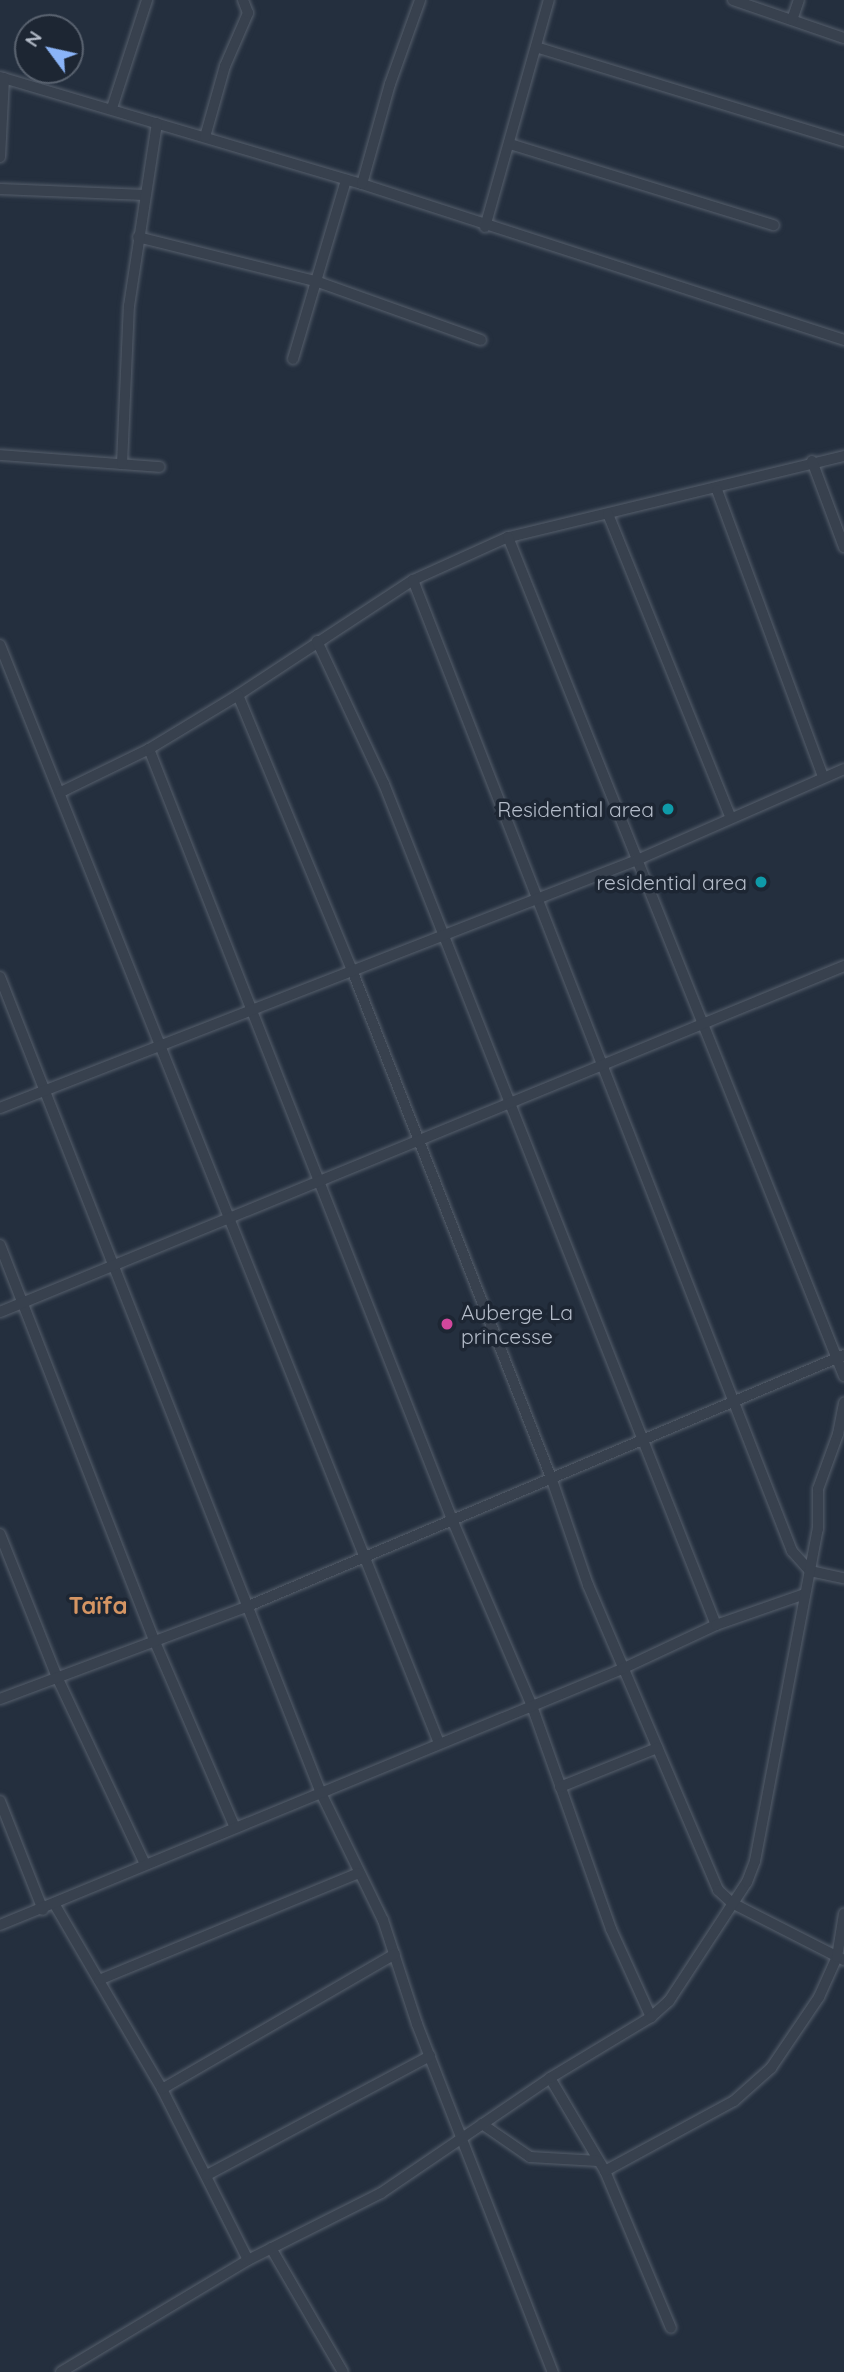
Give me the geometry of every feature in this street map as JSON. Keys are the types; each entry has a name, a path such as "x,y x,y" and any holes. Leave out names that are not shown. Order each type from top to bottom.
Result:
{"street":[{"path":"111,108 147,0"},
{"path":"205,137 225,66 248,13 243,0"},
{"path":"362,184 390,84 420,0"},
{"path":"485,227 539,48 550,0"},
{"path":"733,0 844,37"},
{"path":"792,20 799,0"},
{"path":"539,48 844,141"},
{"path":"0,157 2,78 362,184 485,227 844,340"},
{"path":"122,464 129,306 158,123"},
{"path":"509,144 774,225"},
{"path":"293,359 318,282 346,180"},
{"path":"0,188 145,195"},
{"path":"138,237 318,282 481,340"},
{"path":"0,454 160,467"},
{"path":"61,792 149,749 413,580 508,537 717,490 812,461 844,456"},
{"path":"812,461 844,547"},
{"path":"717,490 823,776"},
{"path":"608,513 730,816"},
{"path":"508,537 840,1357 844,1376"},
{"path":"413,580 792,1551 810,1571 844,1578"},
{"path":"317,641 352,709 444,933 716,1625"},
{"path":"0,645 439,1743"},
{"path":"237,695 352,970 416,1142 552,1480 622,1669 718,1890 732,1903 840,1959"},
{"path":"149,749 322,1180 451,1517 532,1706 611,1929 651,2017"},
{"path":"0,1108 44,1088 162,1046 538,895 637,860 730,816 844,769"},
{"path":"0,1312 231,1220 510,1102 705,1025 844,966"},
{"path":"0,977 111,1267 321,1793 395,1954 430,2056 553,2372"},
{"path":"0,1245 20,1303 155,1642 235,1828"},
{"path":"0,1699 246,1607 451,1517 552,1480 840,1357"},
{"path":"61,2372 248,2260 381,2193 550,2078 651,2017 691,1971 755,1860 818,1529 818,1489 838,1434 844,1403"},
{"path":"0,1534 57,1676 145,1864"},
{"path":"0,1925 43,1910 145,1864 622,1669 716,1625 806,1594"},
{"path":"560,1787 657,1748"},
{"path":"0,1801 43,1910"},
{"path":"99,1980 358,1873"},
{"path":"55,1905 162,2089 248,2260"},
{"path":"604,2171 672,2137 753,2086 797,2036 840,1959 844,1914"},
{"path":"162,2089 395,1954"},
{"path":"207,2175 430,2056"},
{"path":"550,2078 604,2171 671,2328"},
{"path":"482,2123 530,2157 598,2161"},
{"path":"271,2248 343,2372"}],"place":[{"name":"Residential area","path":"668,809"},
{"name":"residential area","path":"761,882"},
{"name":"Auberge La princesse","path":"447,1324"}],"district":[{"name":"Taïfa","path":"98,1606"}]}
